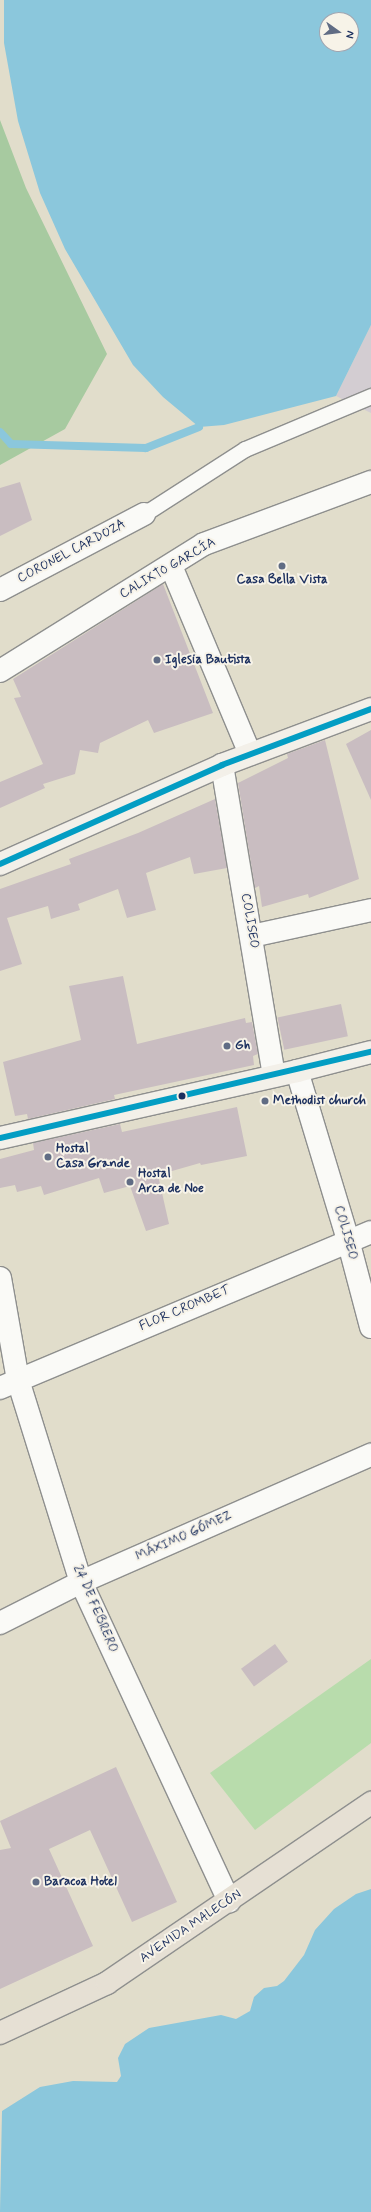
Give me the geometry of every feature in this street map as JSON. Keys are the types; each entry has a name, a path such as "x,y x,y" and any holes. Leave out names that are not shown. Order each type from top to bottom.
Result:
{"main road":[{"path":"0,864 222,765 371,709"},
{"path":"2,1132 297,1072 371,1052"},
{"name":"AVENIDA MALECÓN","path":"0,2032 107,1983 371,1803"}],"street":[{"name":"CALIXTO GARCÍA","path":"0,671 171,566 204,544 371,482"},
{"name":"CORONEL CARDOZA","path":"5,584 144,514"},
{"path":"171,566 250,754"},
{"name":"COLISEO","path":"222,765 252,936 274,1076"},
{"path":"252,936 371,910"},
{"name":"COLISEO","path":"297,1072 348,1240 371,1327"},
{"name":"FLOR CROMBET","path":"9,1384 348,1240 371,1232"},
{"name":"24 DE FEBRERO","path":"0,1278 9,1384 81,1582 229,1901"},
{"name":"MÁXIMO GÓMEZ","path":"0,1623 81,1582 371,1455"}],"lane":[{"path":"144,514 245,449 371,396"}],"shaded area":[{"path":"371,325 371,413 336,396"}],"green space":[{"path":"0,120 26,188 107,354 65,429 0,465"},
{"path":"371,1659 371,1743 255,1830 210,1773"}],"water":[{"path":"4,0 371,0 371,325 336,396 224,425 199,427 163,397 133,365 65,249 40,193 18,121 4,43"},
{"path":"371,1889 371,2212 0,2212 2,2111 40,2087 73,2081 117,2082 121,2076 118,2058 125,2044 149,2028 221,2015 236,2019 250,2011 254,1997 264,1988 277,1986 284,1981 304,1955 315,1930 334,1909 356,1894"}],"building":[{"path":"20,482 32,520 0,536 0,488"},
{"path":"163,584 213,713 154,733 148,720 100,743 98,753 80,750 75,774 43,784 45,788 0,808 0,782 43,764 14,698 21,697 13,679"},
{"path":"371,730 371,800 346,744"},
{"path":"325,740 359,879 309,898 308,894 262,907 259,886 255,888 238,783 288,758 287,754"},
{"path":"215,799 227,868 194,874 190,857 146,873 156,910 127,918 118,889 78,904 80,910 51,919 48,906 7,918 22,964 0,971 0,889 71,864 69,859 138,833"},
{"path":"123,976 137,1044 245,1018 246,1023 252,1022 258,1054 253,1056 254,1065 114,1095 115,1099 28,1119 27,1114 15,1116 3,1062 81,1040 69,986"},
{"path":"341,1004 348,1036 284,1050 277,1018"},
{"path":"237,1107 247,1156 201,1165 200,1163 158,1175 169,1224 146,1231 130,1186 104,1193 99,1178 44,1195 41,1186 17,1192 15,1185 0,1188 0,1159 34,1150 33,1143 120,1124 122,1132"},
{"path":"275,1644 288,1662 254,1686 241,1669"},
{"name":"Baracoa Hotel","path":"116,1767 177,1902 132,1922 90,1830 49,1849 93,1946 0,1989 0,1850 11,1848 0,1821"}],"waterway":[{"path":"0,432 11,444 146,448 199,427"}],"transit line":[{"path":"0,864 222,765 371,709"},
{"path":"0,1138 371,1052"}],"place":[{"name":"Casa Bella Vista","path":"282,566"},
{"name":"Iglesia Bautista","path":"157,660"},
{"name":"Gh","path":"227,1046"},
{"name":"Methodist church","path":"265,1101"},
{"name":"Hostal Casa Grande","path":"48,1157"},
{"name":"Hostal Arca de Noe","path":"130,1182"},
{"name":"Baracoa Hotel","path":"36,1882"}]}
